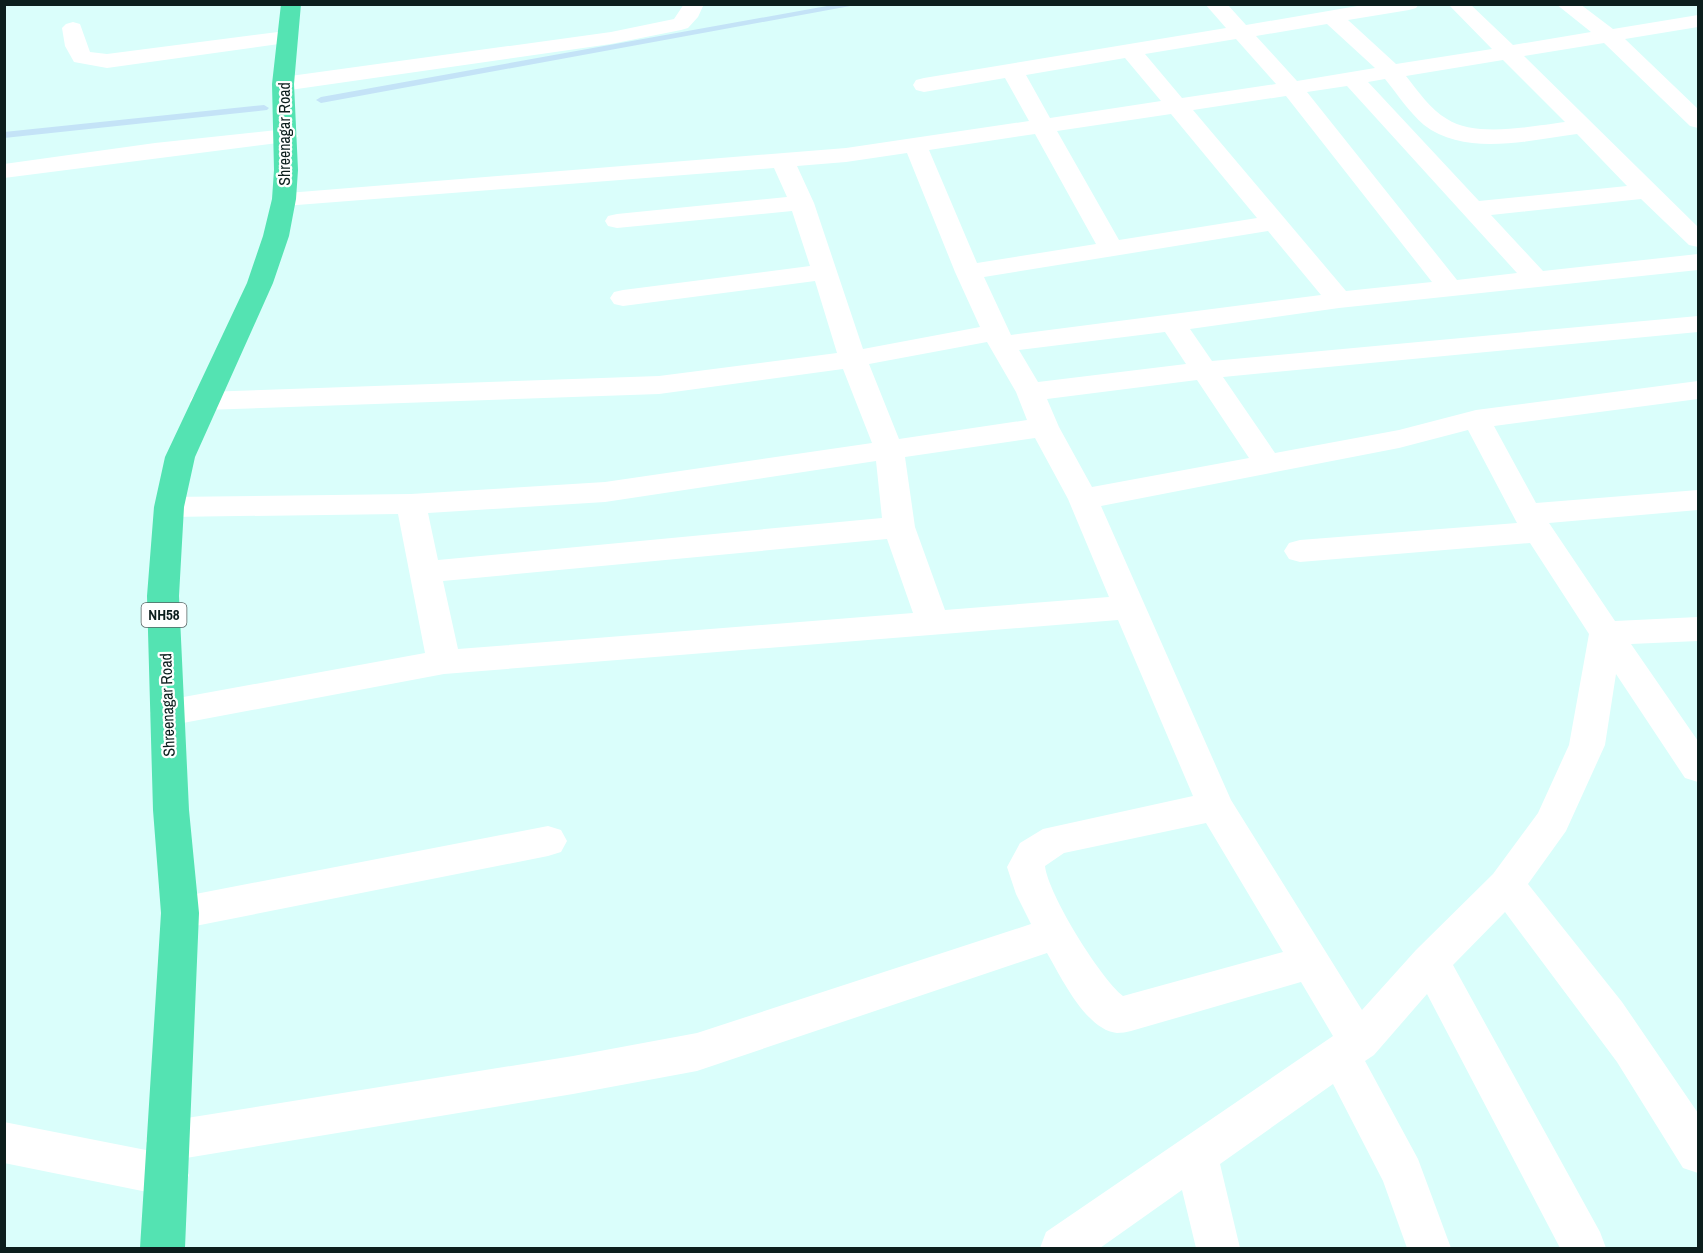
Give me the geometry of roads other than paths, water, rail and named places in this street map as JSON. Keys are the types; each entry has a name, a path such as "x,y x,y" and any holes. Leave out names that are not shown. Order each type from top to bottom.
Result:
{"highway":[{"name":"Shreenagar Road","path":"162,1248 180,913 171,810 167,713 164,596 169,507 180,457 260,283 276,236 284,199 286,136 283,84 291,4"}],"street":[{"path":"283,84 623,36 681,24 691,13 694,4"},
{"path":"1215,4 1292,88 1449,287"},
{"path":"924,85 1409,4"},
{"path":"1458,4 1645,191 1698,240"},
{"path":"1566,4 1609,36 1698,122"},
{"path":"1684,4 1698,19"},
{"path":"1332,17 1391,72 1423,113 1442,127 1462,134 1481,136 1582,127"},
{"path":"284,199 846,155 1292,88 1609,36 1698,19"},
{"path":"73,28 76,46 82,57 107,61 286,37"},
{"path":"1130,50 1339,300"},
{"path":"1012,70 1044,126 1078,195 1112,250"},
{"path":"1352,78 1536,278"},
{"path":"4,171 155,150 286,136"},
{"path":"915,145 968,272 1000,338 1030,392 1044,427 1083,499 1215,806 1310,962 1350,1048 1402,1174 1429,1248"},
{"path":"782,160 802,204 853,359 889,450 899,527 933,622"},
{"path":"1474,209 1645,191"},
{"path":"617,222 802,204"},
{"path":"968,272 1276,222"},
{"path":"204,401 659,385 1000,338 1172,323 1449,287 1698,262"},
{"path":"622,298 826,272"},
{"path":"1172,323 1268,464"},
{"path":"1030,392 1203,371 1698,324"},
{"path":"1083,499 1400,439 1476,419 1698,390"},
{"path":"1476,419 1533,523 1698,768"},
{"path":"169,507 411,504 605,492 1044,427"},
{"path":"1300,551 1533,523 1698,500"},
{"path":"411,504 444,662"},
{"path":"425,572 899,527"},
{"path":"167,713 444,662 1130,607"},
{"path":"1606,633 1698,629"},
{"path":"1062,1248 1350,1048 1506,885 1552,821 1587,745 1606,633"},
{"path":"1215,806 1056,840 1035,851 1026,866 1028,881 1056,933 1102,1003 1117,1014 1131,1013 1310,962"},
{"path":"180,913 548,842"},
{"path":"1506,885 1596,998 1638,1058 1698,1153"},
{"path":"4,1142 167,1158 697,1052 1056,933"},
{"path":"1430,962 1584,1248"},
{"path":"1196,1155 1218,1248"}],"waterway":[{"path":"321,100 857,4"},
{"path":"4,135 264,108"}]}
